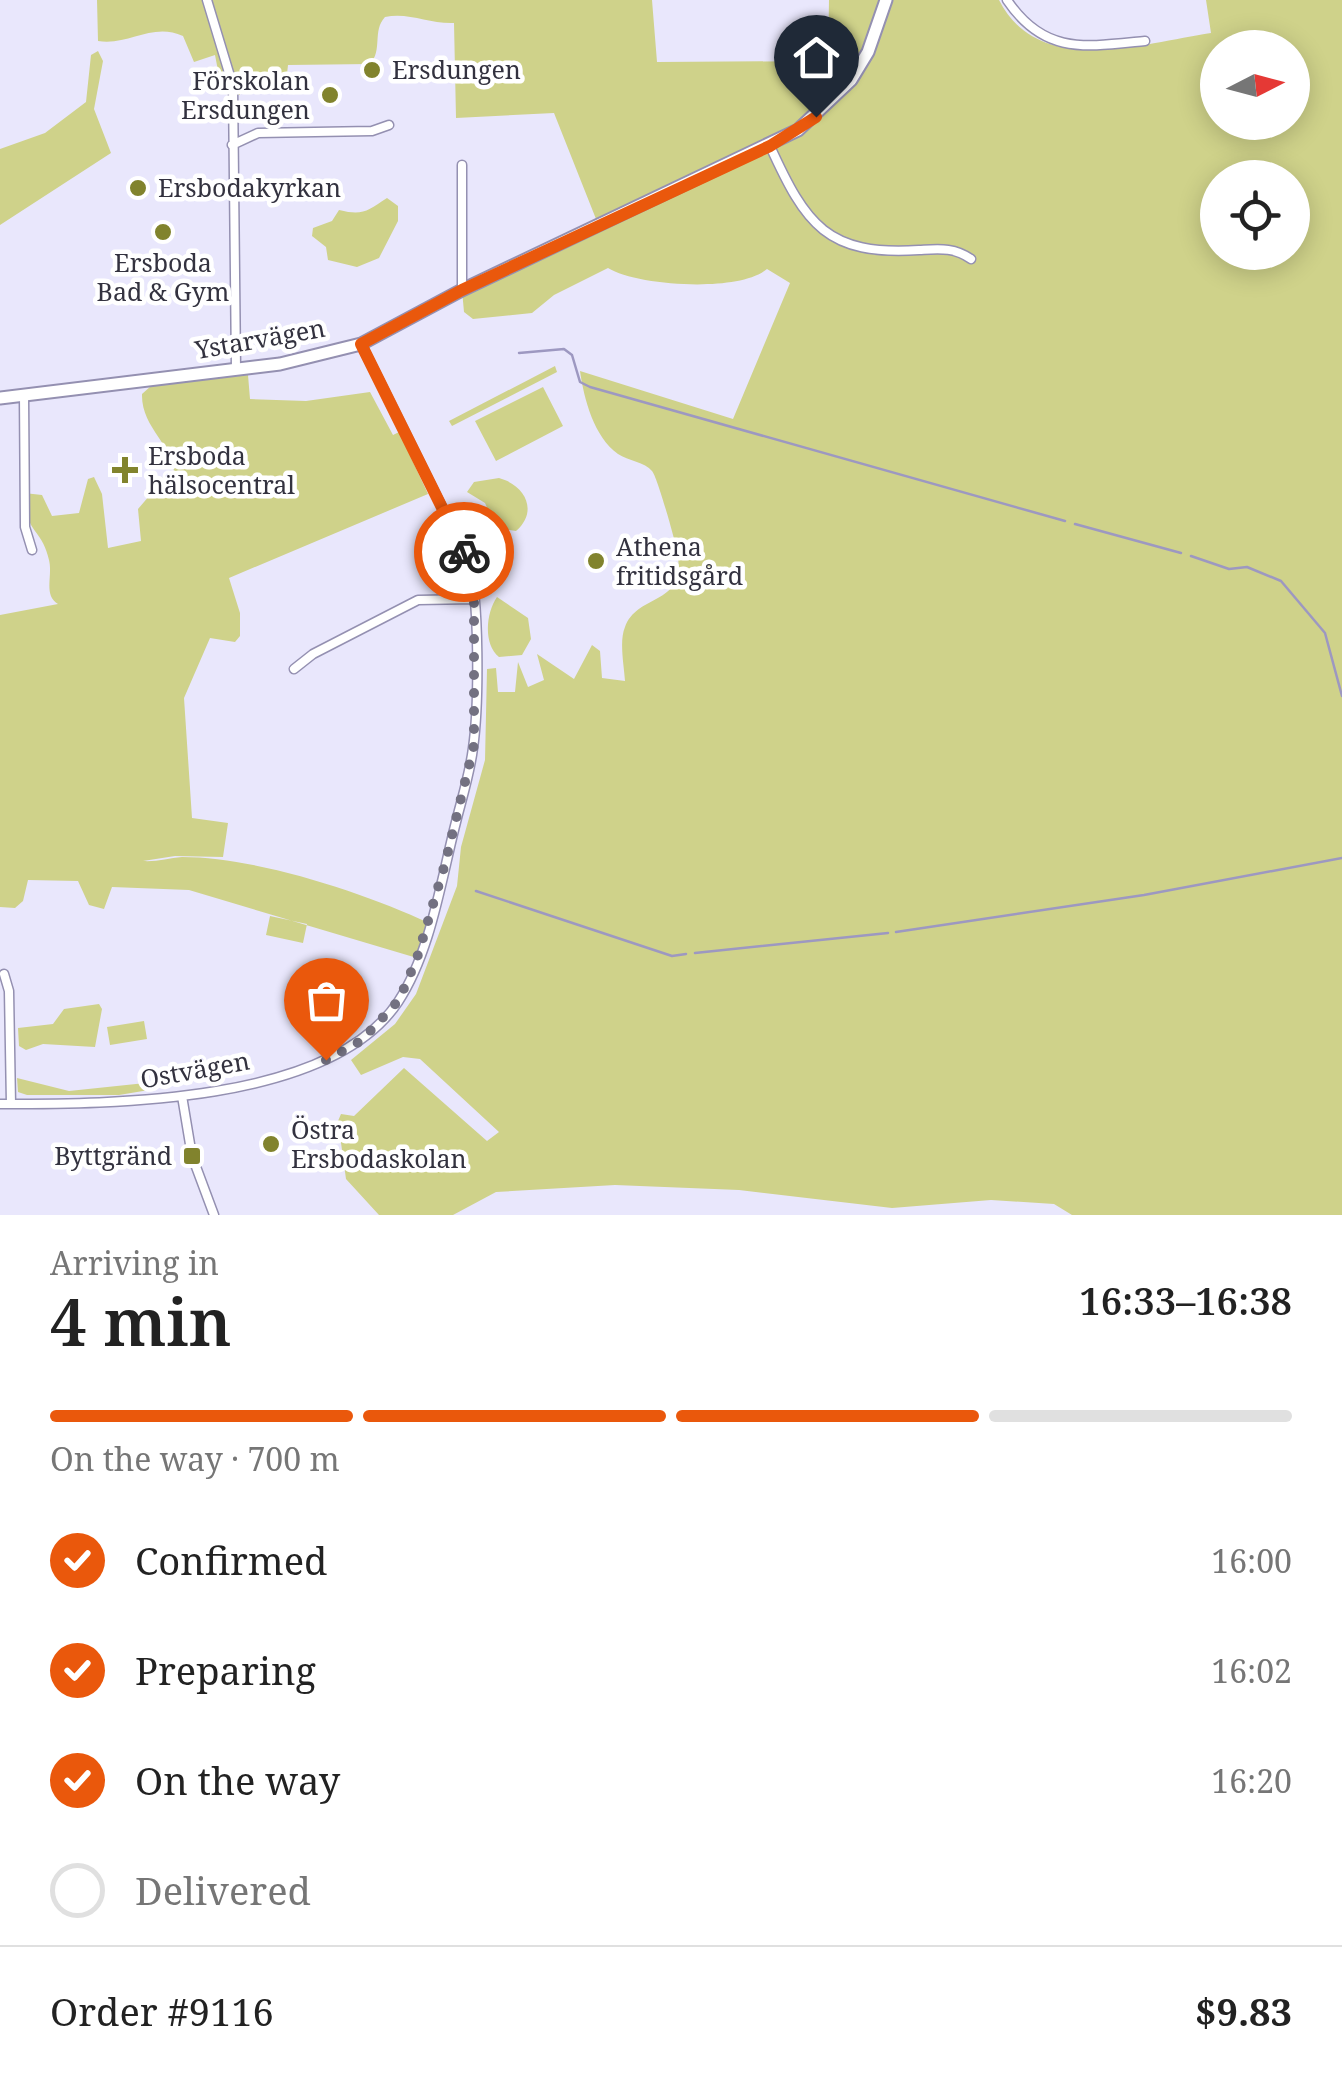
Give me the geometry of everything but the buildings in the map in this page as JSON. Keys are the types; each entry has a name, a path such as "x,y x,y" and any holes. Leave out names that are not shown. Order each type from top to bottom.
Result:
{"street":[{"path":"207,0 233,86 236,368"},
{"name":"Ystarvägen","path":"0,398 280,364 361,344 462,290 770,146 816,117 850,80 868,52 886,0"},
{"path":"1007,0 1025,26 1048,41 1145,40"},
{"path":"232,145 258,133 372,132 389,125"},
{"path":"770,146 807,216 844,246 870,251 948,248 971,259"},
{"path":"462,164 462,290"},
{"name":"Ostvägen","path":"0,1104 103,1103 182,1096 326,1060 361,1041 399,1000 429,923 470,764 474,599 468,560 361,344"},
{"path":"24,395 24,527 32,550"},
{"path":"294,669 313,654 418,600 474,599"},
{"path":"4,974 10,991 11,1104"},
{"path":"182,1096 192,1156 213,1213 201,1215"}],"green space":[{"path":"97,0 652,0 657,62 828,61 829,0 999,0 1017,25 1039,40 1066,48 1125,48 1200,35 1200,140 1310,140 1310,30 1211,30 1206,0 1342,0 1342,1215 1072,1215 1054,1204 991,1200 892,1208 739,1190 615,1185 496,1192 453,1215 379,1215 346,1179 338,1121 341,1114 354,1116 404,1068 487,1141 499,1132 420,1059 403,1057 361,1075 351,1060 395,1024 416,994 457,886 461,847 485,760 487,669 496,668 498,692 515,692 518,662 528,687 544,680 537,654 574,679 592,645 600,651 602,678 625,681 625,627 631,616 675,582 676,545 654,475 645,466 618,454 602,438 587,405 580,371 733,419 790,283 767,269 735,282 688,284 641,279 608,268 554,295 532,313 473,319 464,312 462,290 598,224 554,113 456,118 454,23 385,17 370,64 288,65 287,74 240,75 240,95 222,91 215,55 194,62 183,36 161,32 98,41"},
{"path":"98,51 103,61 94,109 111,153 0,225 0,149 45,133 86,102 91,55"},
{"path":"387,198 398,206 398,221 379,258 357,267 328,260 326,247 312,236 313,228 332,221 339,210 364,211"},
{"path":"555,366 557,372 452,426 449,421"},
{"path":"248,375 250,399 306,401 370,392 393,435 399,432 428,494 229,578 240,613 240,636 235,642 210,638 184,698 192,818 228,823 223,857 175,856 143,861 182,857 242,863 308,878 373,900 429,923 417,958 189,890 112,887 104,909 89,905 78,881 28,880 23,901 15,908 0,907 0,615 58,604 51,596 46,550 27,516 24,493 42,495 52,516 79,513 88,479 94,477 102,494 108,548 141,541 138,509 156,488 174,477 170,456 147,417 142,394 151,386"},
{"path":"543,387 563,426 496,461 475,421"},
{"path":"499,478 516,486 526,500 527,515 516,531 496,528 485,503 467,492 474,482"},
{"path":"467,507 497,547 489,565 461,514"},
{"path":"497,597 528,618 531,639 522,655 499,657 490,644 489,620"},
{"path":"270,916 307,924 303,943 266,935"},
{"path":"99,1004 102,1009 95,1047 43,1044 26,1050 19,1046 18,1028 53,1024 64,1009"},
{"path":"144,1021 147,1039 110,1045 107,1027"},
{"path":"17,1078 69,1091 155,1082 155,1089 119,1095 27,1095 18,1092"}],"waterway":[{"path":"519,353 564,349 572,355 580,382 590,387 1065,521"},
{"path":"1075,524 1181,553"},
{"path":"1191,556 1229,569 1247,567 1281,581 1325,633 1342,696"},
{"path":"896,932 1144,895 1342,858"},
{"path":"476,891 672,956 686,954"},
{"path":"695,953 888,933"}],"way so far":[{"path":"326,1060 361,1041 384,1020 408,982 429,923 474,745 474,599 470,565 464,552"}],"place":[{"name":"Ersdungen","path":"372,70"},
{"name":"Förskolan Ersdungen","path":"330,95"},
{"name":"Ersbodakyrkan","path":"138,188"},
{"name":"Ersboda Bad & Gym","path":"163,232"},
{"name":"Ersboda hälsocentral","path":"125,470"},
{"name":"Athena fritidsgård","path":"596,561"},
{"name":"Östra Ersbodaskolan","path":"271,1144"},
{"name":"Byttgränd","path":"192,1156"}],"route":[{"path":"464,552 361,344 598,224 770,146 816,117"}]}
